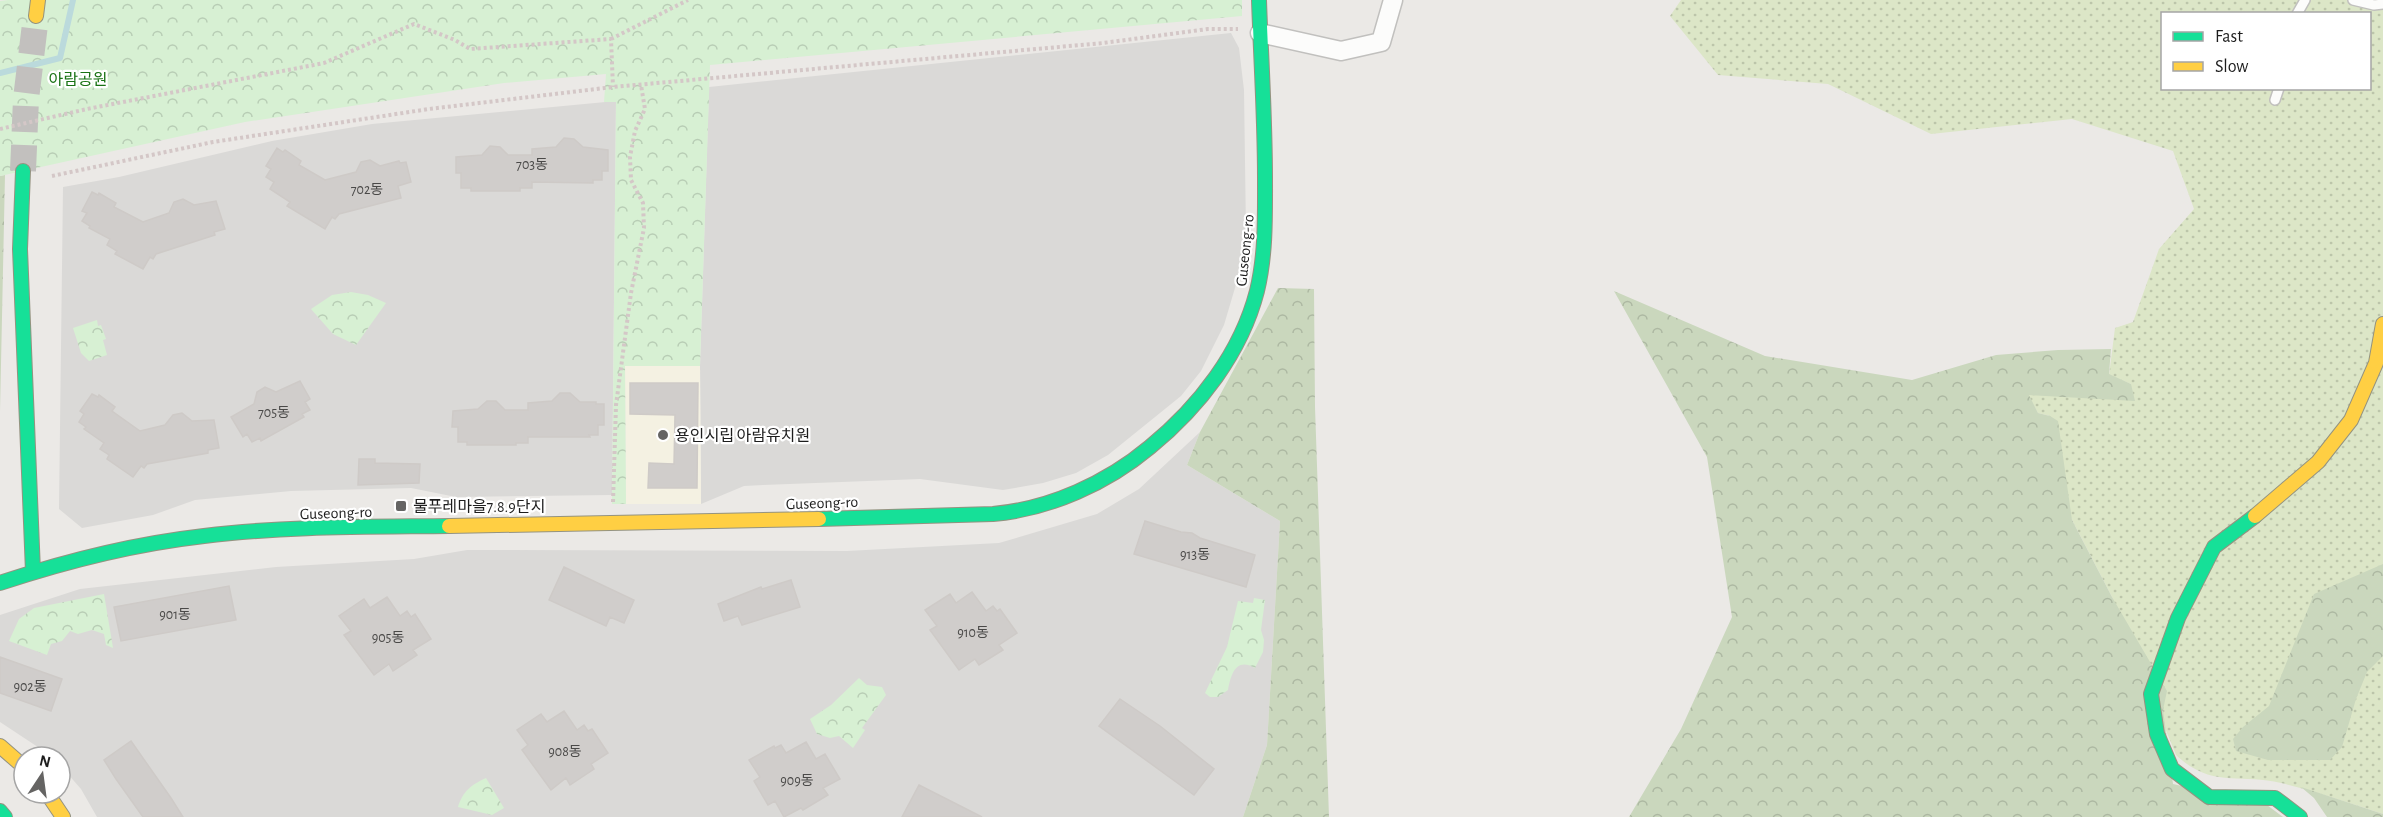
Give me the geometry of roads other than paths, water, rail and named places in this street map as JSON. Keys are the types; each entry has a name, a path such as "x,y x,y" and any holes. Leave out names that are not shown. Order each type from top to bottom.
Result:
{"main road":[{"path":"36,16 38,0"},
{"name":"Guseong-ro","path":"0,584 33,572 109,553 171,541 262,531 1015,513 1105,480 1158,444 1202,398 1221,372 1252,307 1259,281 1263,250 1265,197 1259,0"},
{"path":"23,171 20,249 33,572"},
{"path":"2300,817 2275,798 2209,797 2172,769 2157,734 2151,694 2178,618 2214,548 2274,502 2319,462 2351,420 2376,363 2383,324"},
{"path":"0,746 12,756"},
{"path":"0,811 5,817"}],"street":[{"path":"1260,33 1341,51 1381,42 1393,0"}],"lane":[{"path":"2353,0 2374,5 2383,4"},
{"path":"2275,100 2278,90"}],"waterway":[{"path":"0,73 60,58 73,0"}],"tunnel":[{"path":"23,171 26,99 36,16"}],"place":[{"name":"용인시립 아람유치원","path":"663,435"},
{"name":"물푸레마을7.8.9단지","path":"401,506"}],"park label":[{"name":"아람공원","path":"78,79"}]}
